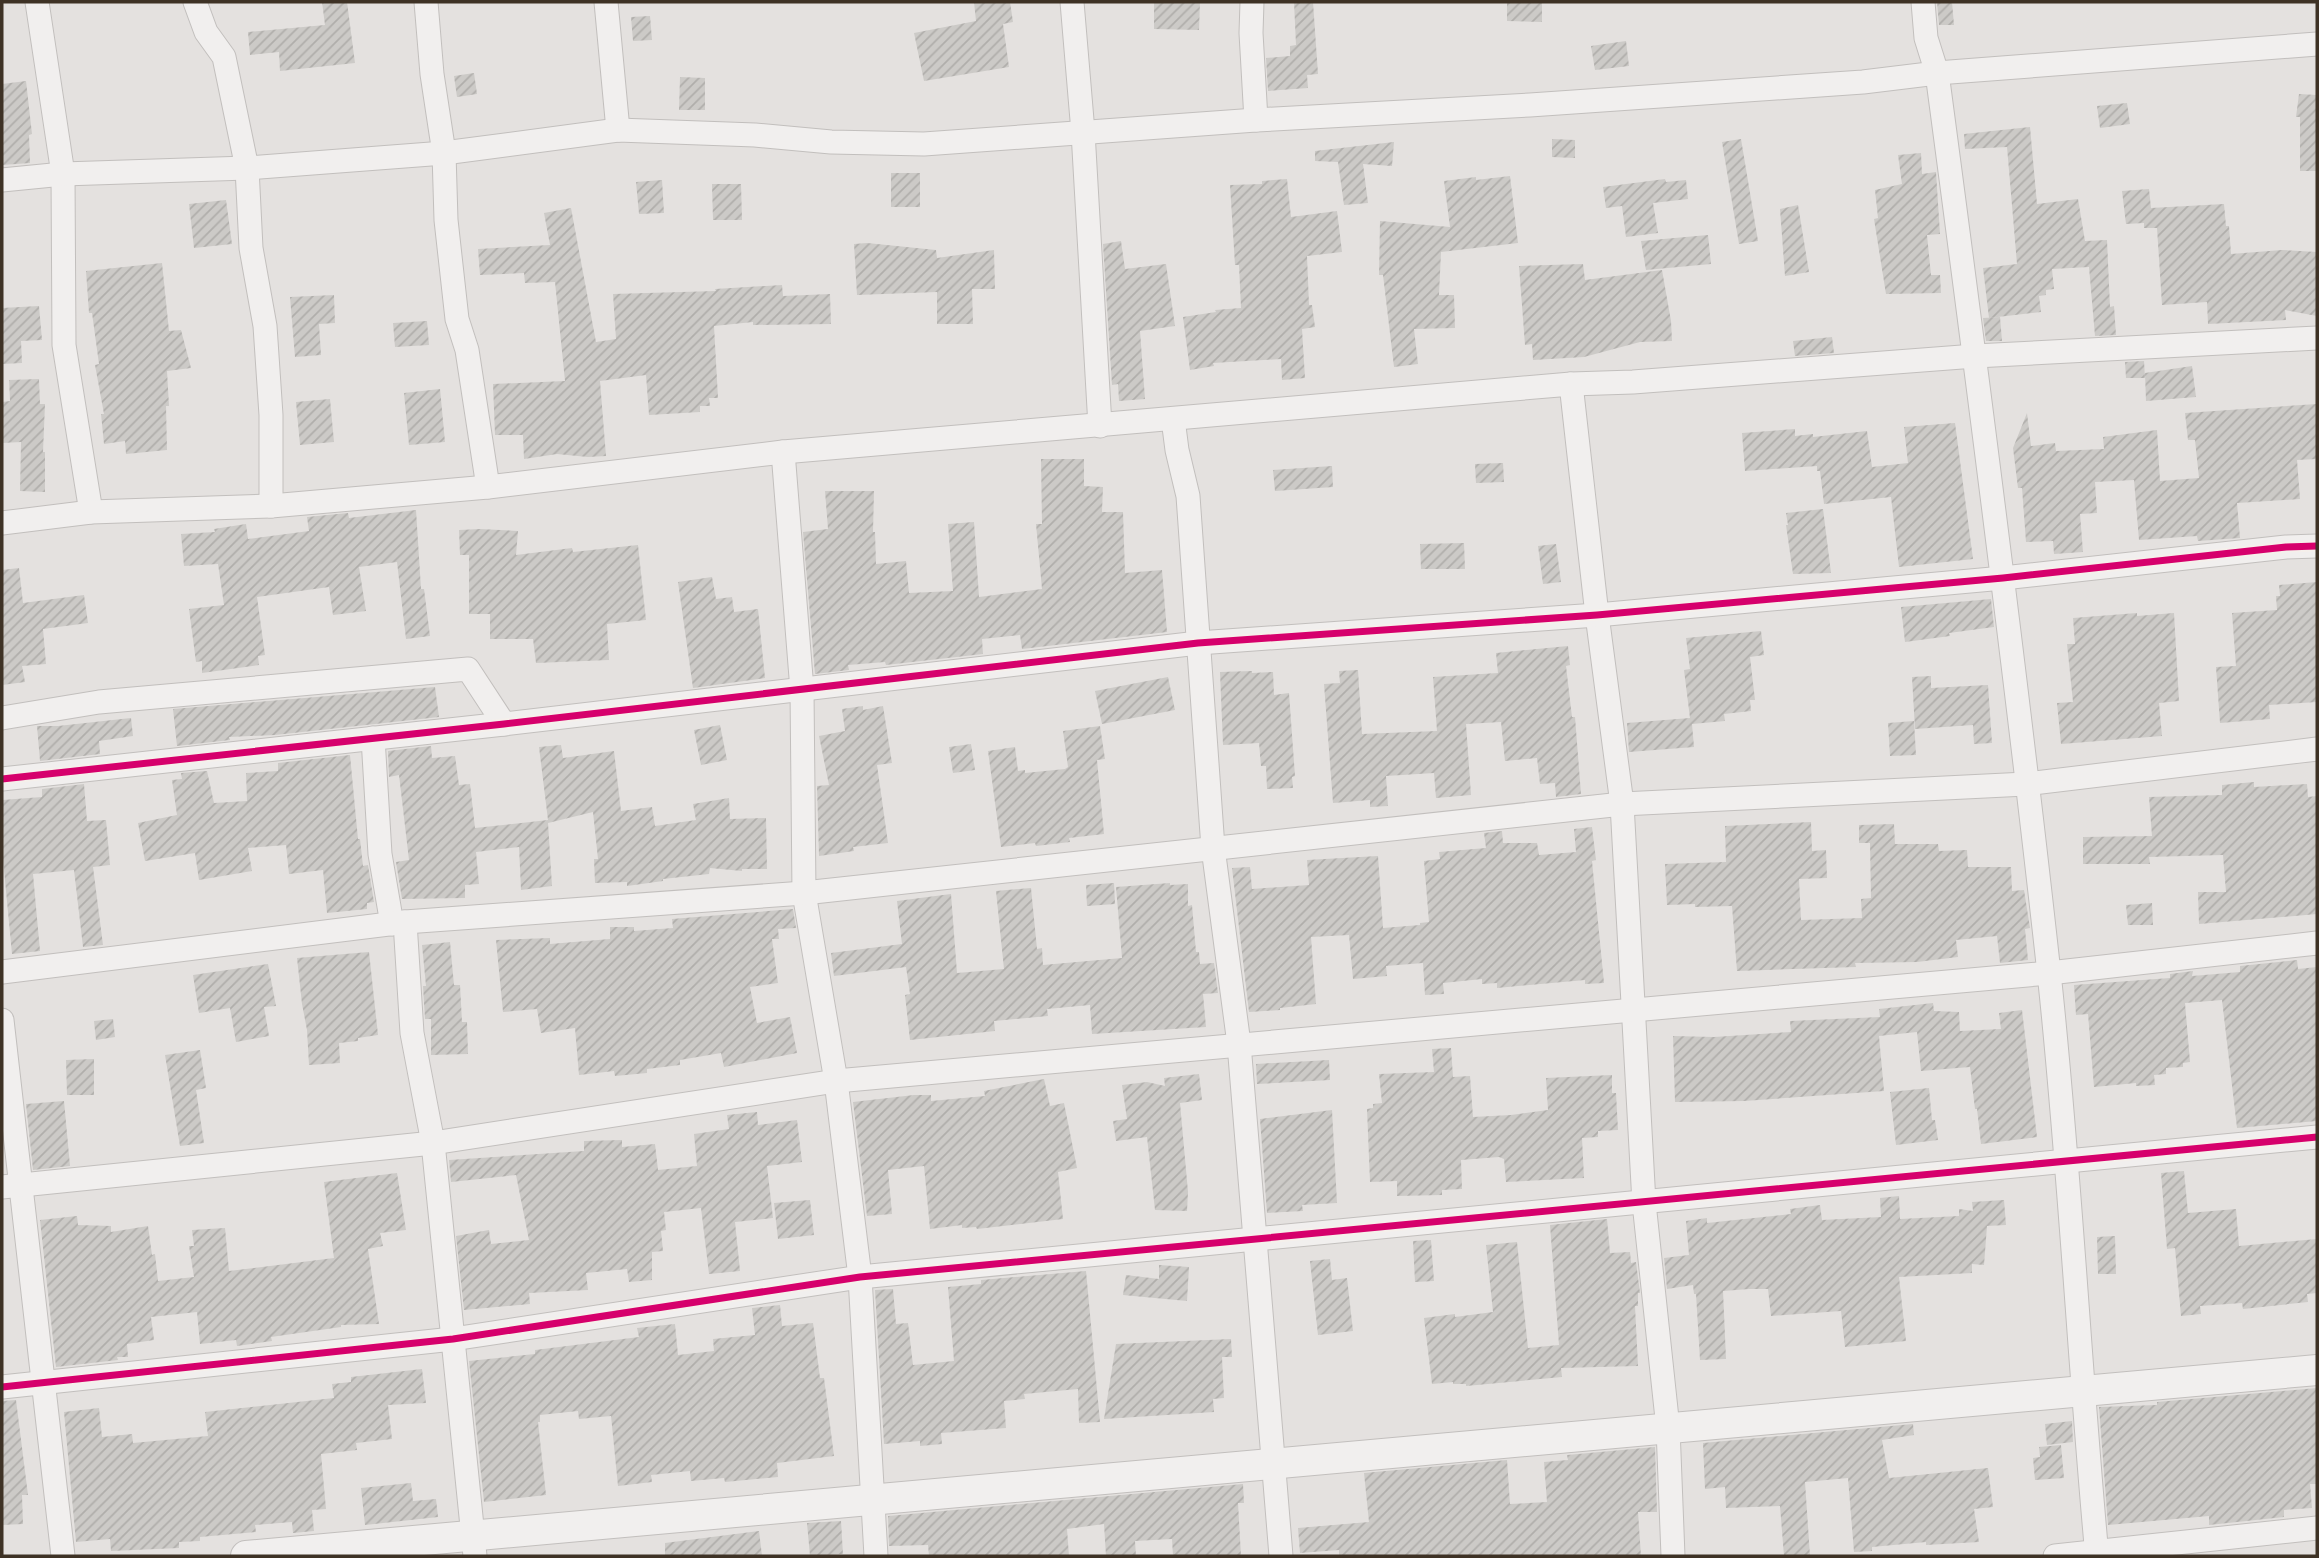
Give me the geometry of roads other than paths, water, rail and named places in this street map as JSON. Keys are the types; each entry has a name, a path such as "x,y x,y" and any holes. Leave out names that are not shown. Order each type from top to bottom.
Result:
{"street":[{"path":"37,2 63,174 64,345 91,512"},
{"path":"195,2 206,32 224,57 247,168 251,248 265,326 269,377 271,506"},
{"path":"426,2 432,74 444,153 446,220 457,319 467,350 488,487"},
{"path":"606,2 618,130"},
{"path":"1072,2 1083,132 1100,426"},
{"path":"1252,2 1256,120"},
{"path":"1923,2 1926,38 1937,73 1975,356 2049,973 2068,1160 2082,1391 2097,1555"},
{"path":"2,180 63,174 247,168 444,153 618,130 755,135 831,142 924,144 1256,120 1850,83 1937,73 2317,44"},
{"path":"2,523 91,512 271,506 488,487 783,452 1571,384 1633,382 1975,356 2317,338"},
{"path":"1571,384 1622,804 1644,1203 1668,1428 1673,1556"},
{"path":"1173,419 1188,496 1213,848 1238,1044 1281,1556"},
{"path":"783,452 802,690 804,893 836,1080 860,1277 876,1556"},
{"path":"2,779 1198,643 1597,615 2317,546"},
{"path":"2,718 99,702 468,669 504,724"},
{"path":"373,738 380,854 398,923 412,1033 433,1143 474,1546"},
{"path":"2,972 398,923 804,893 1622,804 2026,783 2317,749"},
{"path":"11,1186 433,1143 836,1080 2049,973 2317,943"},
{"path":"2,1020 11,1186 43,1383 63,1556"},
{"path":"2,1387 453,1339 860,1277 2317,1137"},
{"path":"246,1556 474,1546 873,1500 2317,1370"},
{"path":"2056,1556 2097,1555 2317,1528"}]}
